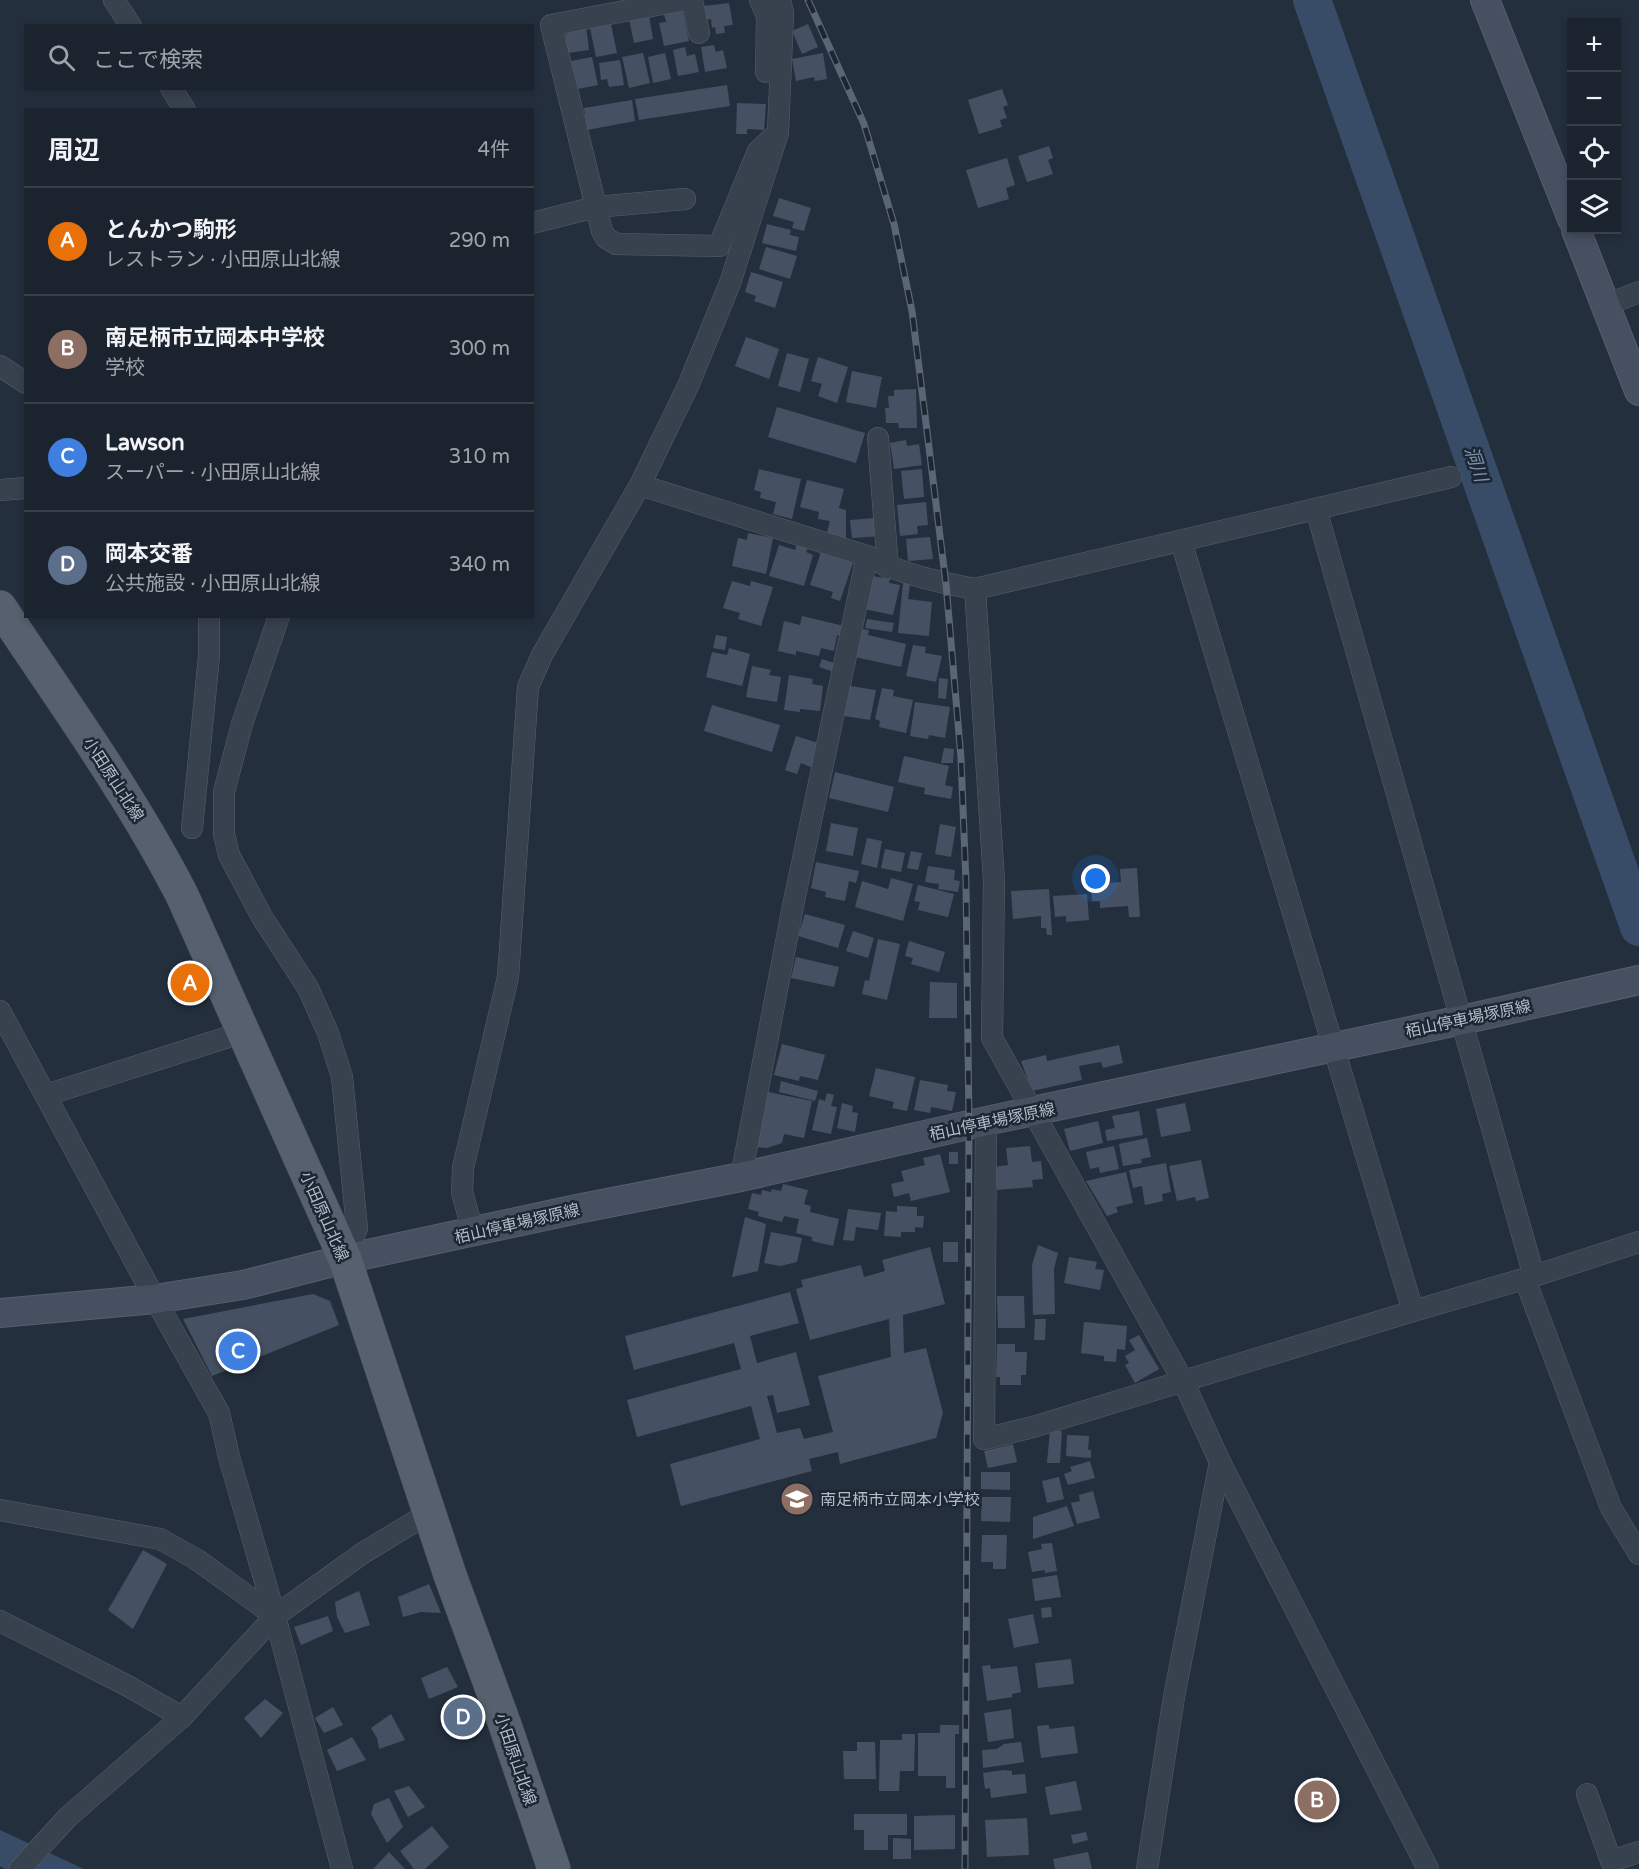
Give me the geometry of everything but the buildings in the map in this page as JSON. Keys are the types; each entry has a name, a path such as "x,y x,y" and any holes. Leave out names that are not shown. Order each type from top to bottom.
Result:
{"main road":[{"path":"1485,0 1567,206"},
{"path":"1578,234 1639,391"},
{"name":"小田原山北線","path":"0,607 129,799 158,848 182,895 345,1259 429,1513 554,1869"},
{"name":"栢山停車場塚原線","path":"0,1313 155,1299 243,1285 345,1259 741,1177 986,1121 1462,1020 1631,981"}],"street":[{"path":"114,0 130,24"},
{"path":"683,0 551,25 602,231 606,238 616,244 719,246 758,151 778,133"},
{"path":"692,0 699,33"},
{"path":"760,0 767,16 766,92 779,98"},
{"path":"472,1232 462,1192 463,1168 508,977 528,687 542,655 640,485 688,386 730,283 778,133 783,13 780,0"},
{"path":"172,90 184,108"},
{"path":"534,222 596,207 686,199"},
{"path":"1605,305 1639,292"},
{"path":"0,366 24,382"},
{"path":"878,438 888,568"},
{"path":"640,485 867,556 888,568 946,584 975,589 1450,477"},
{"path":"0,490 24,488"},
{"path":"1316,509 1462,1020 1529,1278 1611,1508 1639,1554"},
{"path":"1181,541 1413,1311"},
{"path":"741,1177 793,906 867,556"},
{"path":"975,589 994,881 992,1038 1183,1380 1220,1462 1428,1869"},
{"path":"192,828 209,656 209,618"},
{"path":"278,618 242,724 227,781 224,802 224,834 229,855 262,918 308,988 328,1033 342,1077 357,1228 345,1259"},
{"path":"0,1011 219,1413 229,1457 275,1616 342,1869"},
{"path":"46,1095 244,1032"},
{"path":"986,1121 984,1439 1034,1427 1183,1380 1529,1278 1639,1242"},
{"path":"1147,1869 1174,1697 1220,1462"},
{"path":"0,1510 160,1539 196,1559 275,1616"},
{"path":"20,1869 68,1817 182,1717 275,1616 363,1553 429,1513"},
{"path":"0,1621 126,1685 182,1717"},
{"path":"1587,1794 1611,1861 1639,1852"}],"water":[{"path":"0,1830 84,1869 5,1869 0,1866"}],"waterway":[{"name":"洞川","path":"1312,0 1639,927"}],"railway":[{"path":"808,0 864,124 894,224 912,311 946,584 961,758 966,883 969,1125 965,1869"}],"place":[{"name":"とんかつ駒形","path":"190,983"},
{"name":"Lawson","path":"238,1351"},
{"name":"南足柄市立岡本小学校","path":"797,1499"},
{"name":"岡本交番","path":"463,1717"},
{"name":"南足柄市立岡本中学校","path":"1317,1800"}]}
